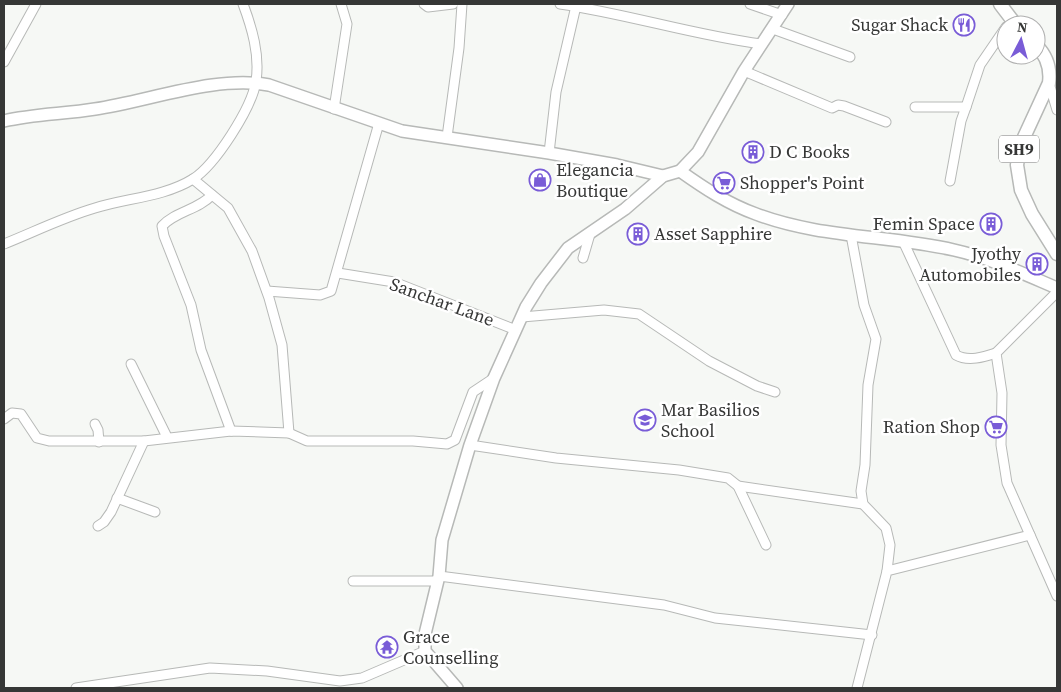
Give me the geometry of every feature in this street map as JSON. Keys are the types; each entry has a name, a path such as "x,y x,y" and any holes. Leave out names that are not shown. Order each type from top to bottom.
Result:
{"main road":[{"path":"457,688 425,651 425,634 439,578 442,540 470,445 494,378 522,317 541,283 568,248 624,209 663,176 680,171 698,152 760,44 774,29 788,4"},
{"path":"1046,59 1051,72 1049,83"},
{"path":"4,121 97,109 199,88 256,82 270,85 334,109 402,131 617,164 663,176"},
{"name":"SH9","path":"1049,83 1020,146 1017,165 1021,190 1028,206 1057,254"},
{"path":"680,171 713,194 755,214 784,223 956,250 998,264 1057,288"}],"street":[{"path":"4,62 36,4"},
{"path":"4,244 93,208 150,195 193,178 209,165 232,133 256,82 253,35 243,4"},
{"path":"334,109 347,24 341,4"},
{"path":"424,4 428,7 453,4"},
{"path":"447,137 459,48 462,4"},
{"path":"560,4 719,38 760,44"},
{"path":"750,4 782,15"},
{"path":"549,153 556,92 576,6"},
{"path":"774,29 850,57"},
{"path":"950,182 961,121 980,65 996,43"},
{"path":"744,71 818,103 832,108 838,105 844,106 886,122"},
{"path":"1049,83 1057,110"},
{"path":"915,107 966,107"},
{"path":"267,291 320,294 331,291 338,273 378,123"},
{"path":"193,178 228,208 252,251 267,291 282,345 289,433"},
{"path":"212,195 205,202 168,219 162,226 164,236 191,305 201,350 231,431"},
{"path":"583,258 590,234"},
{"path":"851,235 864,305 876,340 868,385 865,465 860,491 863,504 886,528 890,545 887,571 857,688"},
{"path":"902,242 956,355 966,359 981,358 996,353 1057,292"},
{"name":"Sanchar Lane","path":"338,273 394,282 516,330"},
{"path":"522,317 604,310 639,314 651,320 709,361 757,386 775,392"},
{"path":"996,353 1002,393 1001,445 1007,483 1057,596"},
{"path":"131,364 167,437"},
{"path":"4,419 12,413 21,414 42,441 144,441 231,431 289,433 308,441 413,441 447,444 455,440 473,392 494,378"},
{"path":"95,424 98,430 99,442"},
{"path":"98,526 104,522 111,512 144,441"},
{"path":"470,445 556,458 707,474 728,478 738,486 766,545"},
{"path":"738,486 863,504"},
{"path":"116,498 155,512"},
{"path":"887,571 1030,535"},
{"path":"353,580 439,578 664,605 715,618 872,635"},
{"path":"76,688 210,668 267,671 340,681 362,678 425,651"}],"place":[{"name":"Sugar Shack","path":"964,25"},
{"name":"D C Books","path":"753,152"},
{"name":"Elegancia Boutique","path":"540,180"},
{"name":"Shopper's Point","path":"724,183"},
{"name":"Femin Space","path":"991,224"},
{"name":"Asset Sapphire","path":"638,234"},
{"name":"Jyothy Automobiles","path":"1037,264"},
{"name":"Mar Basilios School","path":"645,420"},
{"name":"Ration Shop","path":"996,427"},
{"name":"Grace Counselling","path":"387,647"}]}
